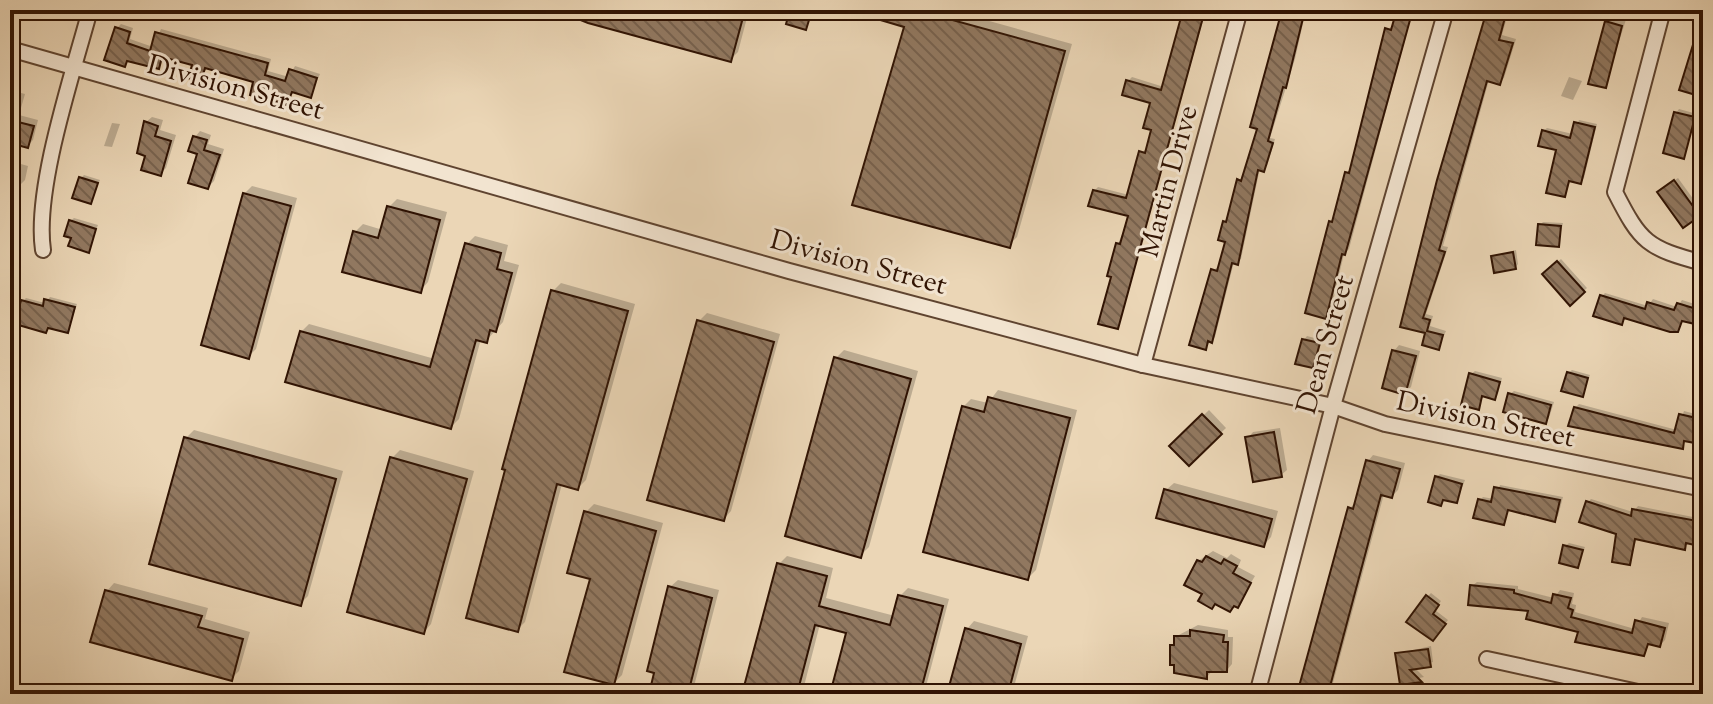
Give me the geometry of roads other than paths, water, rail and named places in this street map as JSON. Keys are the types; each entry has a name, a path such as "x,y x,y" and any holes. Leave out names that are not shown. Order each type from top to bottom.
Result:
{"street":[{"path":"43,250 40,228 44,195 90,10"},
{"name":"Martin Drive","path":"1143,365 1240,10"},
{"name":"Dean Street","path":"1257,694 1333,406 1446,10"},
{"path":"1663,10 1615,192 1636,233 1663,252 1703,263"},
{"name":"Division Street","path":"10,49 789,271 1143,365 1333,406 1385,424 1703,489"},
{"path":"1487,659 1647,694"}]}
